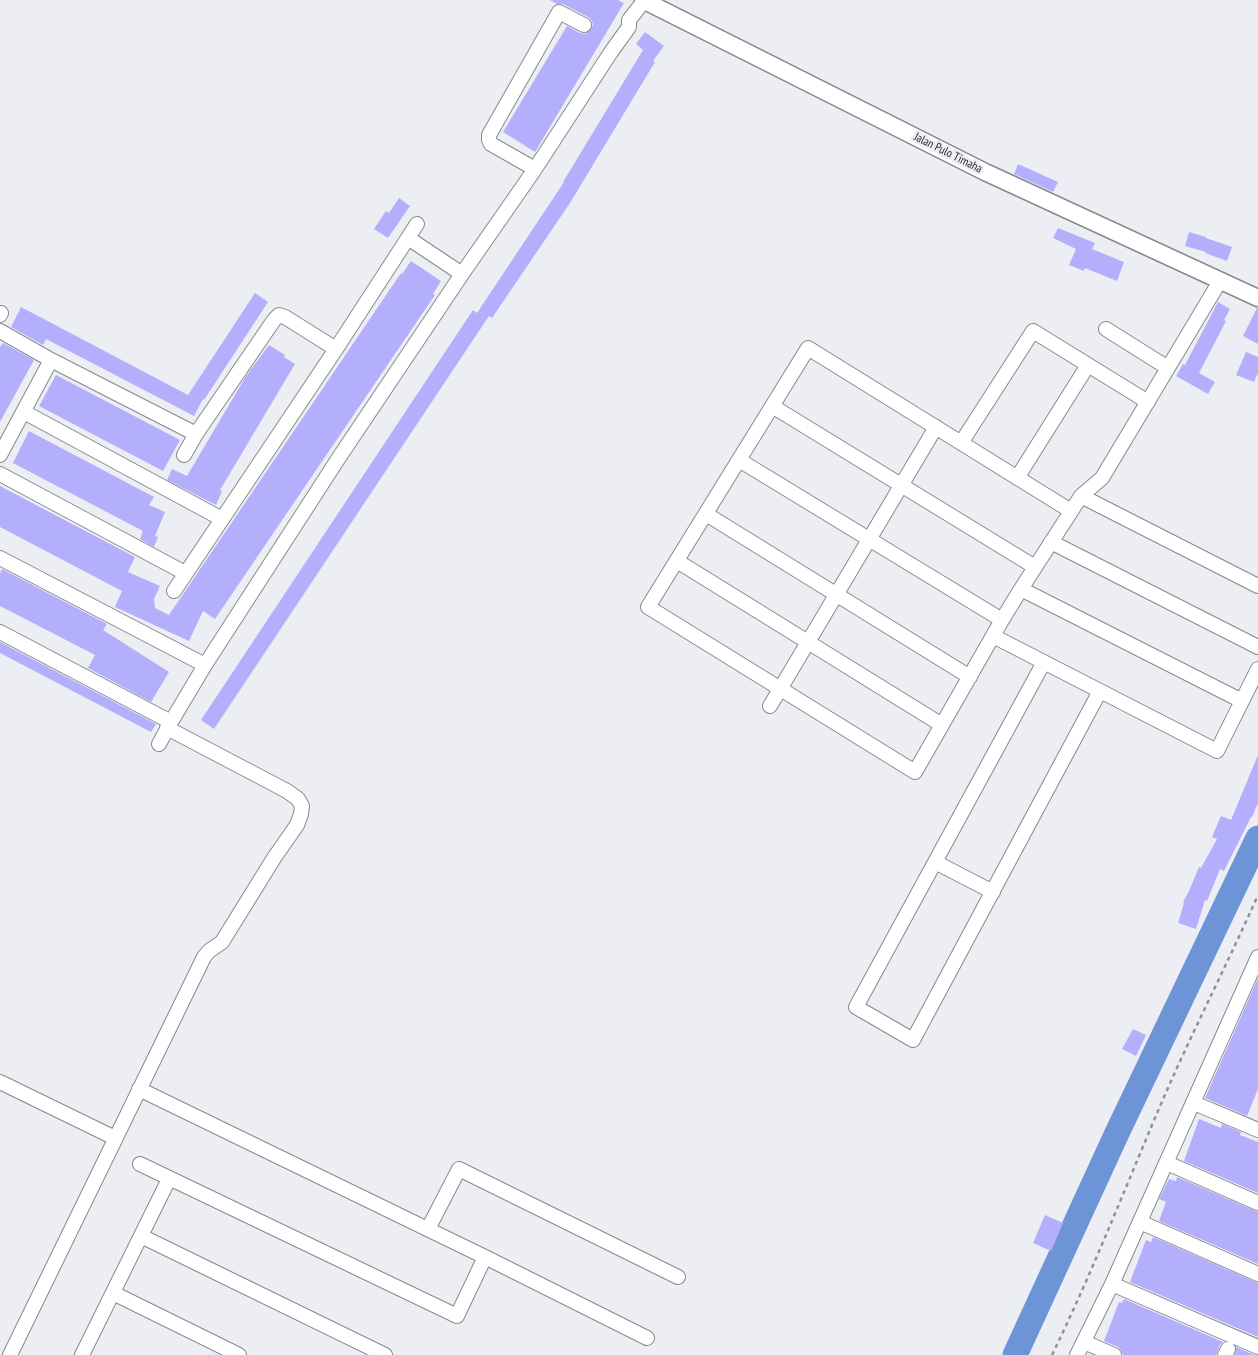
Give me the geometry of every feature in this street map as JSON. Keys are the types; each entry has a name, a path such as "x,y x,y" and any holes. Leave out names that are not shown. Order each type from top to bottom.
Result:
{"street":[{"path":"159,744 205,665 338,459 535,169 629,26 629,20 646,2"},
{"name":"Jalan Pulo Timaha","path":"646,2 985,172 1258,298"},
{"path":"535,169 491,144 489,135 559,12 584,25"},
{"path":"174,591 417,224"},
{"path":"408,238 462,274"},
{"path":"1071,511 808,348 648,607 915,772 992,636 1081,496 1102,478 1220,281"},
{"path":"184,455 196,434 279,315 336,349"},
{"path":"1106,329 1168,368"},
{"path":"0,330 51,360 196,434"},
{"path":"961,443 1032,331 1148,402"},
{"path":"0,455 51,360"},
{"path":"1017,478 1088,365"},
{"path":"772,406 1035,567"},
{"path":"24,412 222,519"},
{"path":"770,706 936,428"},
{"path":"739,460 1002,620"},
{"path":"0,474 185,573"},
{"path":"1081,496 1258,586"},
{"path":"706,514 970,677"},
{"path":"1051,542 1258,647"},
{"path":"0,558 205,665"},
{"path":"677,561 942,725"},
{"path":"1022,589 1242,701"},
{"path":"0,632 287,791 298,799 302,806 302,814 297,825 274,858 222,942 204,958 10,1355"},
{"path":"992,636 1217,751 1258,669"},
{"path":"1044,662 856,1007 913,1040 1100,691"},
{"path":"935,862 992,892"},
{"path":"1077,1355 1112,1284 1194,1103 1254,977 1258,957"},
{"path":"0,1082 116,1138"},
{"path":"139,1089 647,1338"},
{"path":"1194,1103 1258,1129"},
{"path":"1167,1163 1258,1203"},
{"path":"140,1164 456,1316 485,1257"},
{"path":"428,1229 458,1169 678,1276"},
{"path":"86,1354 112,1293 169,1178"},
{"path":"1140,1222 1258,1274"},
{"path":"140,1236 385,1355"},
{"path":"1112,1284 1230,1345 1258,1347"},
{"path":"112,1293 240,1355"},
{"path":"1084,1342 1114,1355"}],"path":[{"path":"1052,1355 1076,1306 1161,1103 1258,895"}],"building":[{"path":"550,0 618,0 624,3 535,152 503,132 567,26 585,34 593,25 588,17 563,4 557,4"},
{"path":"645,32 664,46 653,61 655,62 570,203 492,318 489,316 214,729 201,720 473,310 477,313 564,182 643,50 636,44"},
{"path":"1018,164 1058,182 1053,192 1014,174"},
{"path":"399,198 410,206 388,238 374,229 386,211 389,213"},
{"path":"1058,228 1095,243 1092,249 1124,262 1117,281 1085,268 1084,271 1069,265 1076,249 1053,238"},
{"path":"1189,232 1232,247 1227,261 1185,246"},
{"path":"411,261 441,281 433,294 435,295 215,619 203,611 189,641 115,607 122,591 0,527 0,486 135,557 128,572 160,586 154,599 155,608 169,615"},
{"path":"255,293 268,302 203,399 194,416 46,339 43,345 11,327 21,307 188,395"},
{"path":"1218,302 1230,309 1224,320 1226,321 1199,373 1215,382 1208,394 1176,376 1183,364 1185,365"},
{"path":"1258,308 1258,344 1243,336"},
{"path":"3,343 34,360 0,422 0,347"},
{"path":"269,345 295,364 220,490 222,491 216,505 167,480 172,469 187,476 246,376"},
{"path":"1246,352 1258,357 1258,373 1254,382 1236,375"},
{"path":"56,375 180,440 163,471 39,406"},
{"path":"29,431 154,497 149,505 165,512 155,536 158,537 154,547 140,539 143,531 13,463"},
{"path":"2,569 107,624 103,630 169,672 151,702 88,668 95,655 0,606 0,573"},
{"path":"0,642 156,724 151,732 0,653"},
{"path":"1258,755 1258,803 1252,817 1224,871 1220,869 1207,901 1205,900 1196,929 1178,923 1183,902 1199,867 1201,868 1217,839 1212,837 1221,816 1231,820"},
{"path":"1258,978 1258,1089 1247,1116 1205,1098"},
{"path":"1133,1029 1146,1035 1136,1056 1122,1049"},
{"path":"1199,1119 1221,1128 1222,1124 1241,1132 1240,1135 1258,1142 1258,1193 1184,1161"},
{"path":"1177,1177 1258,1212 1258,1264 1159,1221 1166,1202 1159,1199 1169,1179 1176,1181"},
{"path":"1045,1215 1063,1223 1051,1251 1033,1243"},
{"path":"1153,1237 1258,1283 1258,1337 1130,1282 1146,1240 1151,1242"},
{"path":"1124,1299 1223,1342 1216,1355 1123,1355 1118,1347 1104,1341 1119,1302 1122,1303"},
{"path":"1236,1347 1254,1355 1235,1355"}],"waterway":[{"path":"1015,1355 1117,1133 1258,838"}]}
